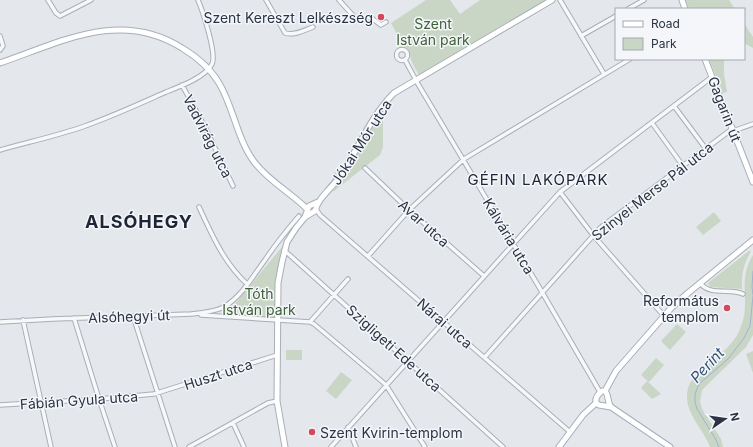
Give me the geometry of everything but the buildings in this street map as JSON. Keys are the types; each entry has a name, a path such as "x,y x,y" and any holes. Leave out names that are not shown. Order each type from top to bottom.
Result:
{"street":[{"path":"48,0 56,13 60,16 91,0"},
{"path":"0,150 84,126 126,110 182,85 206,72 213,64 214,57 198,0"},
{"path":"266,0 285,33 293,34 313,27"},
{"path":"339,0 357,20 363,20 370,17 381,25 386,22"},
{"name":"Jókai Mór utca","path":"284,250 296,228 338,179 373,120 394,93 552,0"},
{"path":"560,0 604,74"},
{"path":"630,8 644,0"},
{"path":"581,36 615,17"},
{"name":"Nárai utca","path":"0,63 86,34 104,30 124,29 151,34 168,40 193,55 209,69 223,90 243,142 251,157 269,178 291,196 320,215 570,432"},
{"path":"0,36 4,46 0,50"},
{"name":"Kálvária utca","path":"405,60 513,244 603,392"},
{"path":"368,256 409,210 464,159 628,60"},
{"name":"Gagarin út","path":"705,60 753,182"},
{"path":"331,447 560,192 712,77"},
{"name":"Vadvirág utca","path":"182,85 205,127 233,186"},
{"path":"674,106 706,149"},
{"path":"652,123 683,166"},
{"name":"Szinyei Merse Pál utca","path":"485,357 593,235 733,130 753,124"},
{"name":"Avar utca","path":"365,168 409,210 484,276"},
{"path":"560,192 593,235 664,316"},
{"path":"199,207 218,248 231,268 247,284"},
{"name":"Alsóhegyi út","path":"0,322 191,314 212,311 225,306 236,298 299,216"},
{"path":"670,447 611,407 599,404 596,399 603,392 616,371 664,316 681,299 753,241"},
{"path":"284,250 278,283 277,401 285,447"},
{"name":"Szigligeti Ede utca","path":"284,250 503,447"},
{"path":"310,322 348,279"},
{"path":"700,283 704,288 710,290 739,292 743,294"},
{"path":"225,306 226,316"},
{"path":"191,314 310,322 320,328 386,386 425,447"},
{"path":"133,316 175,447"},
{"path":"74,318 115,447"},
{"path":"23,320 52,447"},
{"name":"Huszt utca","path":"158,393 277,355"},
{"path":"603,392 607,393 608,403 611,407"},
{"name":"Fábián Gyula utca","path":"0,405 99,399 158,393"},
{"path":"559,447 585,412 607,398"},
{"path":"189,447 268,404 277,401"},
{"path":"233,423 244,447"},
{"path":"348,427 356,447"}],"green space":[{"name":"Szent István park","path":"426,0 450,0 460,14 480,0 547,0 419,75 412,62 408,49 403,46 391,23"},
{"path":"686,0 729,0 734,8 689,8"},
{"path":"745,25 753,37 753,48 745,44"},
{"path":"709,60 724,60 724,74 727,92 723,93"},
{"path":"382,112 383,147 380,155 333,191 346,172"},
{"path":"714,212 721,221 703,235 696,227"},
{"name":"Tóth István park","path":"282,247 276,285 277,318 233,316 234,305"},
{"path":"751,251 745,265 742,289 711,287 709,285 708,283"},
{"path":"753,255 753,335 746,347 702,390 700,401 702,409 721,439 723,447 710,447 690,412 687,397 688,388 694,378 732,343 740,330 745,309 746,273 748,264"},
{"path":"677,324 686,332 670,350 661,341"},
{"path":"286,350 302,350 302,360 286,360"},
{"path":"753,351 753,373 746,354"},
{"path":"656,358 664,365 649,382 641,375"},
{"path":"341,372 352,380 336,399 326,391"},
{"path":"647,381 661,394 652,399 641,388"}],"waterway":[{"path":"368,123 374,113"},
{"path":"348,158 358,142"},
{"path":"326,188 342,169"},
{"path":"334,179 335,173"},
{"name":"Perint","path":"753,271 753,295"},
{"name":"Perint","path":"719,447 697,409 695,394 699,384 728,359 744,338 750,326 753,296"}],"place":[{"name":"Szent Kereszt Lelkészség","path":"381,17"},
{"name":"Református templom","path":"727,308"},
{"name":"Szent Kvirin-templom","path":"312,432"}],"district":[{"name":"GÉFIN LAKÓPARK","path":"538,179"},
{"name":"ALSÓHEGY","path":"139,221"}]}
